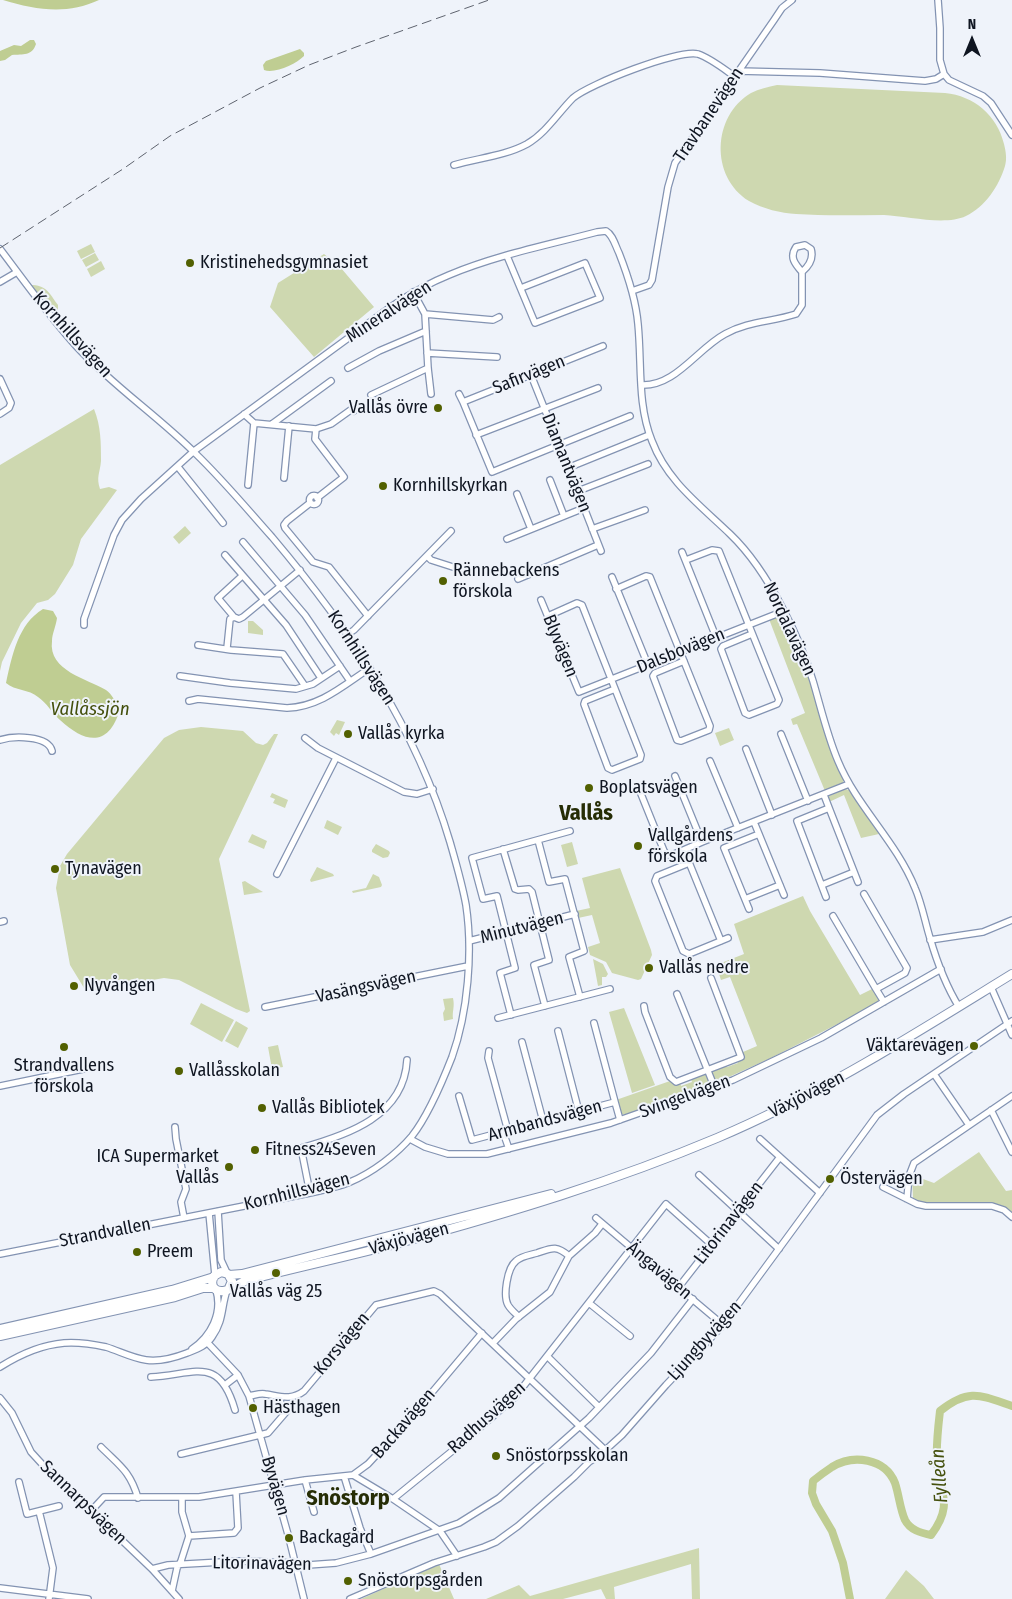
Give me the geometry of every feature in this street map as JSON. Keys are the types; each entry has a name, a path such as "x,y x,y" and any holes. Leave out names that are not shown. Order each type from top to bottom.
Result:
{"highway":[{"name":"Växjövägen","path":"0,1336 175,1297 203,1288 222,1292 245,1281 402,1242 540,1203 670,1157 785,1107 855,1069 1012,974"},
{"name":"Växjövägen","path":"0,1329 172,1290 221,1272 242,1274 575,1187 587,1186"},
{"path":"228,1274 232,1281 228,1289"},
{"path":"214,1276 212,1283 215,1289"}],"street":[{"name":"Travbanevägen","path":"632,291 649,285 652,280 668,187 675,163 782,8 792,0"},
{"path":"938,0 940,60 944,74 949,80 983,96 992,103 1012,135"},
{"path":"454,165 512,150 525,144 535,139 574,97 584,91 609,79 678,56 697,54 736,73 820,73 924,81 936,79 944,74"},
{"name":"Mineralvägen","path":"84,626 84,619 109,546 128,513 194,452 244,414 413,292 472,266 602,230 611,235"},
{"name":"Nordalavägen","path":"611,235 632,291 638,324 644,415 656,454 667,472 687,495 731,535 748,554 766,578 784,610 812,679 838,762 849,784 893,846 906,868 916,889 930,940 941,969 959,1007"},
{"path":"641,386 661,382 677,373 704,348 726,333 757,322 796,314 802,305 802,272 794,262 792,255 796,247 805,244 811,249 812,255 811,262 802,272"},
{"name":"Kornhillsvägen","path":"0,249 79,349 107,377 194,452 245,506 300,570 348,634 386,694 408,735 433,790 462,885 469,927 468,966 462,1022 446,1073 421,1123 410,1139 390,1156 352,1181 310,1193 209,1212"},
{"path":"507,256 535,324 600,298 585,263 521,288"},
{"path":"0,282 17,272"},
{"path":"413,292 425,314 431,394"},
{"path":"425,314 493,320 499,317"},
{"path":"348,368 379,351 426,331"},
{"name":"Safirvägen","path":"462,402 603,346"},
{"path":"427,353 497,357"},
{"path":"372,395 428,368"},
{"name":"Diamantvägen","path":"518,579 600,548 570,472 570,467 567,465 531,375"},
{"path":"0,379 11,403 9,408 0,414"},
{"path":"272,424 331,381"},
{"path":"476,435 598,388"},
{"path":"460,394 492,472 630,416"},
{"path":"244,414 254,423 316,429 331,424 352,409 354,411"},
{"path":"248,484 254,423"},
{"path":"284,478 289,426"},
{"path":"316,429 315,438 344,477 318,498 312,496 309,500 310,504 284,525 312,562 329,567 368,616"},
{"path":"570,467 649,435"},
{"path":"578,491 648,464"},
{"path":"178,466 223,523"},
{"path":"550,480 564,516"},
{"path":"517,494 531,529"},
{"path":"507,540 584,508"},
{"path":"592,529 645,510"},
{"path":"348,634 452,531"},
{"path":"244,542 305,615 350,681"},
{"path":"686,560 712,550 719,551 749,624 779,702 749,715 745,713 721,649 723,646 752,634"},
{"path":"682,552 716,637"},
{"path":"225,555 286,625 321,678"},
{"path":"428,556 432,560 456,568"},
{"path":"232,618 243,617 300,570"},
{"path":"227,648 232,618 218,598 242,576"},
{"path":"616,588 646,576 650,577 681,652 710,729 681,742 677,740 653,676 655,672 684,661"},
{"path":"612,577 648,665"},
{"name":"Blyvägen","path":"541,600 579,692"},
{"path":"548,616 577,603 582,605 642,757 612,770 608,768 584,704 586,701 615,689"},
{"name":"Dalsbovägen","path":"579,692 784,610"},
{"path":"198,644 283,654 305,686"},
{"path":"180,676 273,688 296,689 313,684 340,666"},
{"path":"190,701 198,700 279,708 298,708 322,700 370,668"},
{"path":"781,734 808,801"},
{"path":"0,740 18,737 32,739 47,743 51,747 52,752"},
{"path":"305,738 336,758 409,794 421,794 433,790"},
{"path":"746,749 772,815"},
{"path":"277,874 336,758"},
{"path":"710,761 738,828"},
{"path":"675,776 702,842"},
{"path":"639,789 664,852 667,855 672,855 849,784"},
{"path":"824,795 858,882"},
{"path":"826,897 796,821 829,808"},
{"path":"754,822 784,895"},
{"path":"511,1015 500,973 515,968 497,896 483,899 472,858 570,831"},
{"path":"749,909 724,848 759,834"},
{"path":"538,840 549,882 565,879 575,914 584,951 569,957 580,996"},
{"path":"504,849 515,889 529,889 532,892 549,960 534,965 545,1006"},
{"path":"684,850 721,941"},
{"path":"689,863 657,876 655,881 686,954 728,938"},
{"path":"822,885 854,872"},
{"path":"745,899 780,884"},
{"path":"864,894 907,968 905,973 876,989"},
{"name":"Minutvägen","path":"469,941 575,914"},
{"path":"833,916 884,1002"},
{"path":"930,940 982,932 1012,920"},
{"name":"Vasängsvägen","path":"265,1007 468,966"},
{"name":"Svingelvägen","path":"410,1139 424,1148 448,1154 480,1154 509,1149 620,1120 733,1080 821,1038 941,969"},
{"path":"644,1006 672,1079 676,1082 741,1057 711,978"},
{"path":"991,987 1010,1023 1012,1035"},
{"path":"498,1018 610,989"},
{"path":"677,994 714,1086"},
{"path":"594,1022 615,1102"},
{"name":"Ljungbyvägen","path":"350,1599 427,1566 484,1547 508,1534 605,1450 622,1435 723,1325 877,1115 904,1094 1010,1023"},
{"path":"558,1031 580,1112"},
{"path":"522,1042 544,1121"},
{"path":"489,1051 488,1058 509,1149"},
{"path":"310,1193 301,1148 341,1136 385,1110 397,1095 405,1078 407,1060"},
{"path":"0,1086 83,1070"},
{"path":"934,1074 969,1125"},
{"name":"Armbandsvägen","path":"460,1096 472,1140 615,1102 620,1120"},
{"path":"907,1199 909,1176 914,1163 1012,1096"},
{"path":"991,1110 1012,1152"},
{"path":"175,1127 186,1189 182,1202 184,1218"},
{"path":"760,1139 820,1193"},
{"name":"Litorinavägen","path":"678,1288 780,1157"},
{"path":"699,1175 779,1250"},
{"path":"883,1187 917,1204 932,1207 992,1206 1004,1210 1012,1217"},
{"name":"Radhusvägen","path":"393,1498 492,1418 515,1397 666,1204 712,1245"},
{"path":"218,1211 222,1260 228,1274"},
{"path":"209,1212 214,1276"},
{"name":"Strandvallen","path":"0,1254 209,1212"},
{"name":"Ängavägen","path":"596,1218 723,1325"},
{"path":"493,1343 519,1317 550,1292 569,1256 595,1233 602,1224"},
{"path":"519,1317 506,1299 509,1270 513,1263 521,1258 556,1248 561,1249 569,1256"},
{"path":"0,1367 28,1352 64,1343 83,1343 105,1347 146,1360 164,1360 182,1355 198,1349 205,1341 211,1329 218,1310 218,1296 215,1289"},
{"path":"205,1341 213,1337 221,1321 228,1289"},
{"name":"Korsvägen","path":"249,1396 263,1393 281,1397 294,1397 304,1391 372,1308 380,1303 434,1291 440,1294 482,1333"},
{"name":"Litorinavägen","path":"152,1569 179,1564 240,1562 308,1565 336,1563 371,1554 440,1531 473,1515 499,1498 580,1427 651,1353 693,1299"},
{"path":"589,1303 630,1336"},
{"path":"482,1333 605,1450"},
{"name":"Backavägen","path":"353,1475 368,1464 407,1422 482,1333"},
{"name":"Byvägen","path":"205,1341 238,1375 249,1396 275,1485 304,1599"},
{"path":"547,1356 599,1408"},
{"path":"151,1377 167,1377 199,1370 211,1374 225,1385 232,1397 235,1410"},
{"path":"225,1385 238,1375"},
{"path":"181,1454 268,1433 287,1411 280,1402 281,1397"},
{"name":"Sannarpsvägen","path":"0,1398 12,1413 32,1452 48,1470 152,1569 179,1599"},
{"path":"101,1447 126,1471 133,1481 138,1498"},
{"path":"91,1511 104,1497 182,1498 353,1475 393,1498 440,1531 457,1556"},
{"path":"344,1476 360,1528 371,1554"},
{"path":"306,1480 314,1512"},
{"path":"19,1482 27,1514 59,1506"},
{"path":"189,1536 234,1533 238,1528 236,1492"},
{"path":"172,1591 177,1568 189,1536 182,1512 182,1498"},
{"path":"39,1511 53,1568 50,1597"},
{"path":"0,1588 50,1597 88,1599"}],"shaded area":[{"path":"777,85 945,93 965,98 975,103 990,116 1001,134 1006,155 1006,163 1002,174 995,188 979,207 966,216 957,219 926,220 884,215 796,214 778,212 760,206 749,201 736,190 727,177 722,162 723,131 729,116 738,103 751,93"},
{"path":"91,244 95,252 81,259 77,251"},
{"path":"95,253 99,260 86,267 82,260"},
{"path":"324,254 341,268 374,307 314,357 270,307 278,283"},
{"path":"101,261 105,269 91,277 87,269"},
{"path":"30,285 40,286 47,290 58,305 58,310 50,311"},
{"path":"94,409 101,441 101,461 98,478 100,489 109,487 117,490 81,539 73,565 55,594 48,600 37,603 21,623 2,662 0,671 0,465"},
{"path":"185,526 191,533 179,544 173,537"},
{"path":"780,615 787,625 803,662 838,768 844,780 842,785 825,791 797,724 793,725 791,719 805,713 769,619"},
{"path":"248,621 253,621 263,630 263,635 248,633"},
{"path":"337,720 345,722 339,735 336,733 334,736 330,732"},
{"path":"201,727 243,731 256,743 263,745 274,734 278,734 219,859 250,1011 247,1013 179,980 164,978 95,990 84,988 70,965 56,888 60,866 67,854 164,738 179,730"},
{"path":"729,728 734,740 720,746 715,733"},
{"path":"845,789 849,790 879,834 861,838 844,795 829,802 827,797"},
{"path":"272,793 288,800 285,808 273,803 275,799 270,797"},
{"path":"327,820 342,827 338,835 324,828"},
{"path":"252,834 267,841 264,849 248,842"},
{"path":"572,842 578,864 567,867 561,845"},
{"path":"376,844 389,851 388,857 383,858 372,852"},
{"path":"317,867 334,876 311,882 310,880"},
{"path":"620,868 652,955 641,979 638,980 612,973 606,962 590,955 588,947 600,943 592,915 578,918 576,911 590,908 582,878"},
{"path":"373,874 379,877 381,887 353,893 352,891 366,888"},
{"path":"245,881 263,892 244,895 242,882"},
{"path":"803,896 860,995 874,988 879,1000 877,1004 771,1058 720,1081 716,1080 713,1078 712,1073 714,1069 726,1064 727,1067 738,1063 737,1060 743,1055 743,1052 757,1046 730,977 721,980 716,965 744,954 734,924"},
{"path":"593,959 603,964 608,974 606,977 602,977 602,985 598,986"},
{"path":"453,998 453,1019 444,1021 443,1013 445,1009 443,999"},
{"path":"201,1003 234,1020 222,1042 190,1024"},
{"path":"624,1008 655,1085 632,1093 609,1012"},
{"path":"236,1021 248,1028 238,1048 225,1041"},
{"path":"278,1045 283,1067 272,1069 268,1047"},
{"path":"704,1074 708,1075 710,1082 707,1086 626,1115 621,1114 616,1100 670,1081 680,1083 681,1086 692,1082 691,1079"},
{"path":"979,1152 1006,1191 1012,1190 1012,1214 997,1205 931,1204 921,1203 913,1198 912,1175 934,1183"},
{"path":"699,1548 700,1599 692,1599 691,1564 614,1587 615,1599 606,1599 601,1589 563,1599 486,1599 519,1585 530,1596"},
{"path":"439,1564 454,1599 361,1599"},
{"path":"906,1570 924,1586 934,1599 885,1599"}],"water":[{"path":"3,0 99,0 75,8 51,9"},
{"path":"30,40 34,40 36,44 32,51 12,55 0,61 0,51 14,45 21,46"},
{"path":"300,49 304,56 296,62 274,71 264,70 263,65 266,61"},
{"name":"Vallåssjön","path":"43,609 53,611 57,618 52,641 52,651 56,660 71,673 106,690 120,709 110,730 103,736 96,738 79,734 60,720 34,694 6,683 17,641 34,615"}],"waterway":[{"name":"Fylleån","path":"850,1599 843,1563 832,1531 816,1504 812,1493 813,1481 832,1467 849,1460 868,1461 876,1464 884,1468 895,1483 907,1523 916,1530 931,1535 938,1525 944,1507 937,1461 940,1411 967,1396 983,1397 1012,1406"}],"railway":[{"path":"0,248 123,169 170,136 260,88 309,65 489,0"}],"place":[{"name":"Kristinehedsgymnasiet","path":"190,263"},
{"name":"Vallås övre","path":"438,408"},
{"name":"Kornhillskyrkan","path":"383,486"},
{"name":"Rännebackens förskola","path":"443,581"},
{"name":"Vallås kyrka","path":"348,734"},
{"name":"Boplatsvägen","path":"589,788"},
{"name":"Vallgårdens förskola","path":"638,846"},
{"name":"Tynavägen","path":"55,869"},
{"name":"Vallås nedre","path":"649,968"},
{"name":"Nyvången","path":"74,986"},
{"name":"Väktarevägen","path":"974,1046"},
{"name":"Strandvallens förskola","path":"64,1047"},
{"name":"Vallåsskolan","path":"179,1071"},
{"name":"Vallås Bibliotek","path":"262,1108"},
{"name":"Fitness24Seven","path":"255,1150"},
{"name":"ICA Supermarket Vallås","path":"229,1167"},
{"name":"Östervägen","path":"830,1179"},
{"name":"Preem","path":"137,1252"},
{"name":"Vallås väg 25","path":"276,1273"},
{"name":"Hästhagen","path":"253,1408"},
{"name":"Snöstorpsskolan","path":"496,1456"},
{"name":"Backagård","path":"289,1538"},
{"name":"Snöstorpsgården","path":"348,1581"}],"district":[{"name":"Vallås","path":"586,814"},
{"name":"Snöstorp","path":"348,1499"}]}
